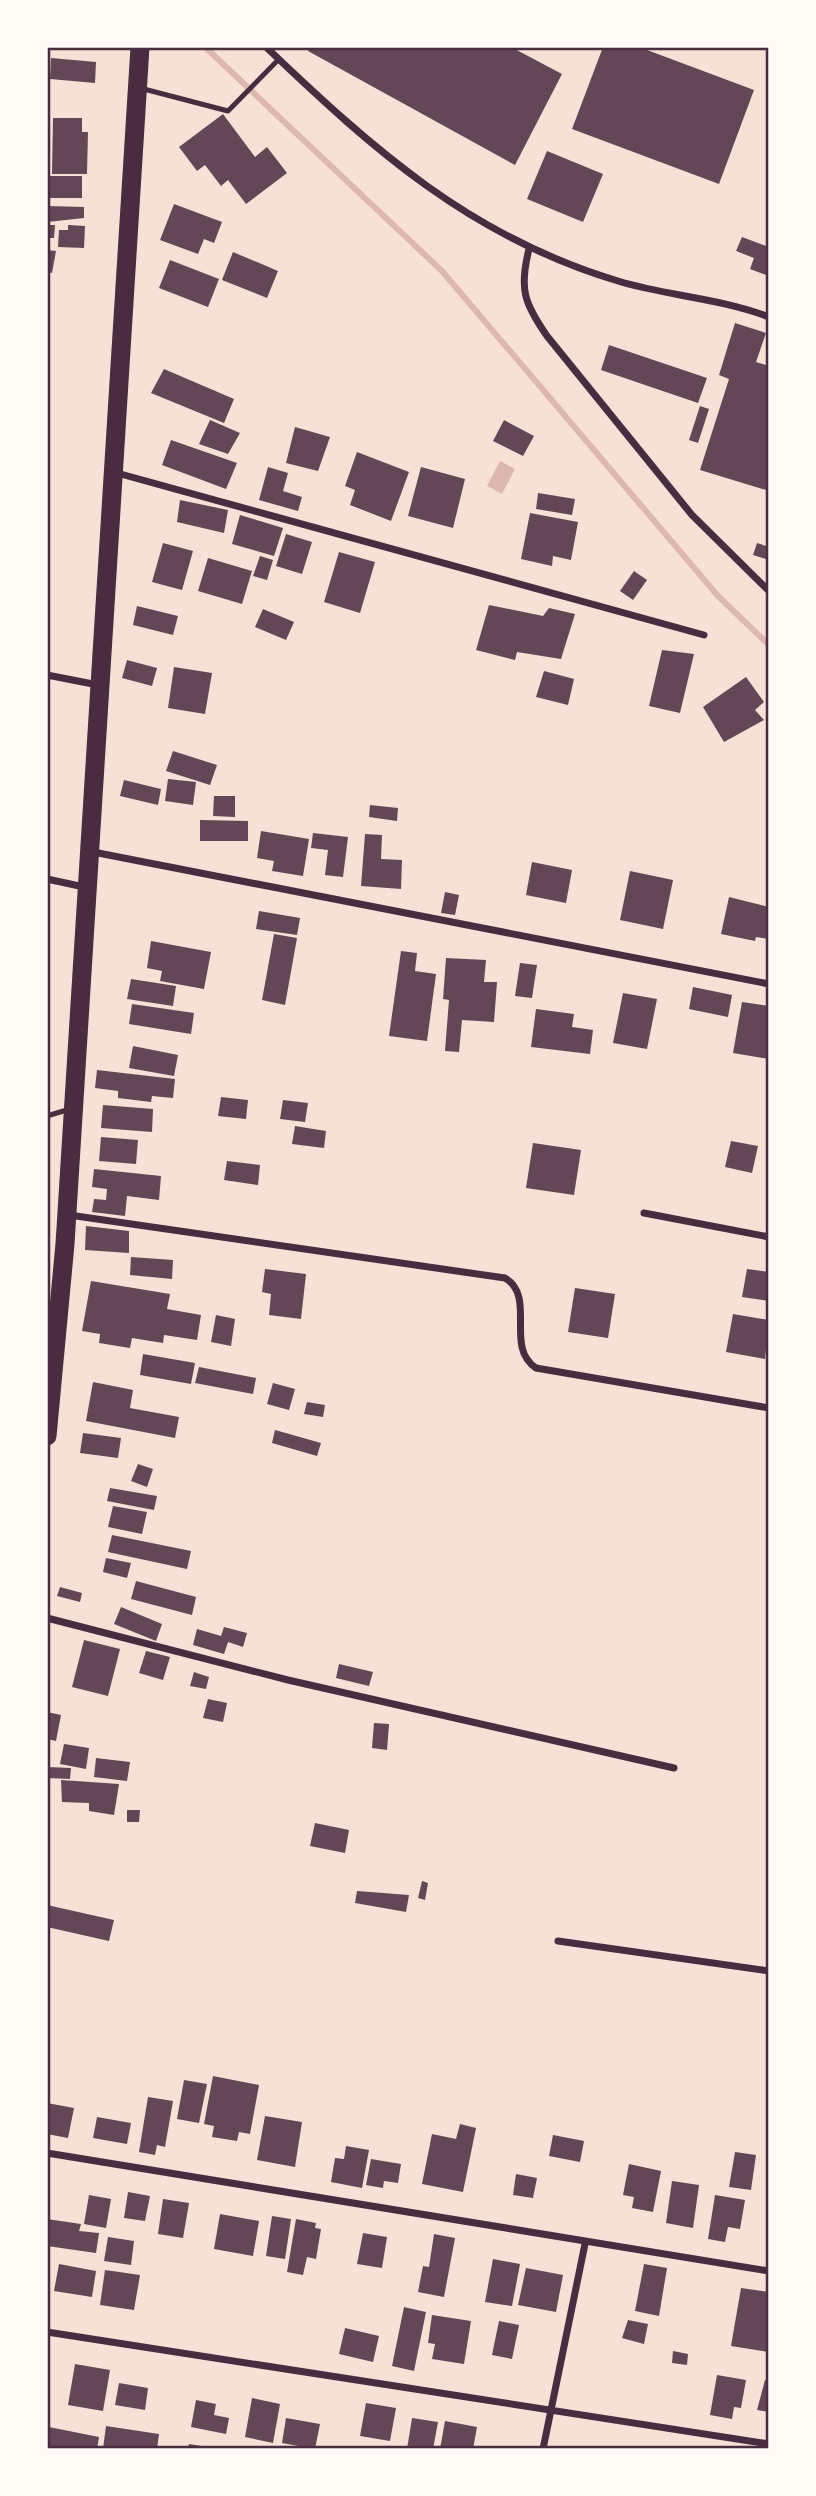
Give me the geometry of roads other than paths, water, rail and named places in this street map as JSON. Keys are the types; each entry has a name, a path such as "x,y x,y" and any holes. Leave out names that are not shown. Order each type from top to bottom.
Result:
{"highway":[{"path":"47,1436 54,1291 66,1214 140,47"}],"street":[{"path":"270,49 358,134 418,182 470,217 529,248 619,282 701,297 769,317"},
{"path":"529,248 524,268 526,306 547,336 648,456 692,515 769,591"},
{"path":"113,472 704,635"},
{"path":"47,675 99,685"},
{"path":"90,852 769,984"},
{"path":"47,879 87,888"},
{"path":"644,1213 769,1237"},
{"path":"66,1214 505,1278 514,1283 519,1293 521,1349 526,1361 536,1368 769,1408"},
{"path":"47,1618 288,1680 674,1768"},
{"path":"558,1941 769,1971"},
{"path":"47,2153 584,2244 769,2272"},
{"path":"543,2449 584,2244"},
{"path":"47,2332 769,2444"}],"lane":[{"path":"137,88 228,111 279,60"},
{"path":"47,1116 73,1108"}],"waterway":[{"path":"205,47 442,271 718,596 769,645"}]}
